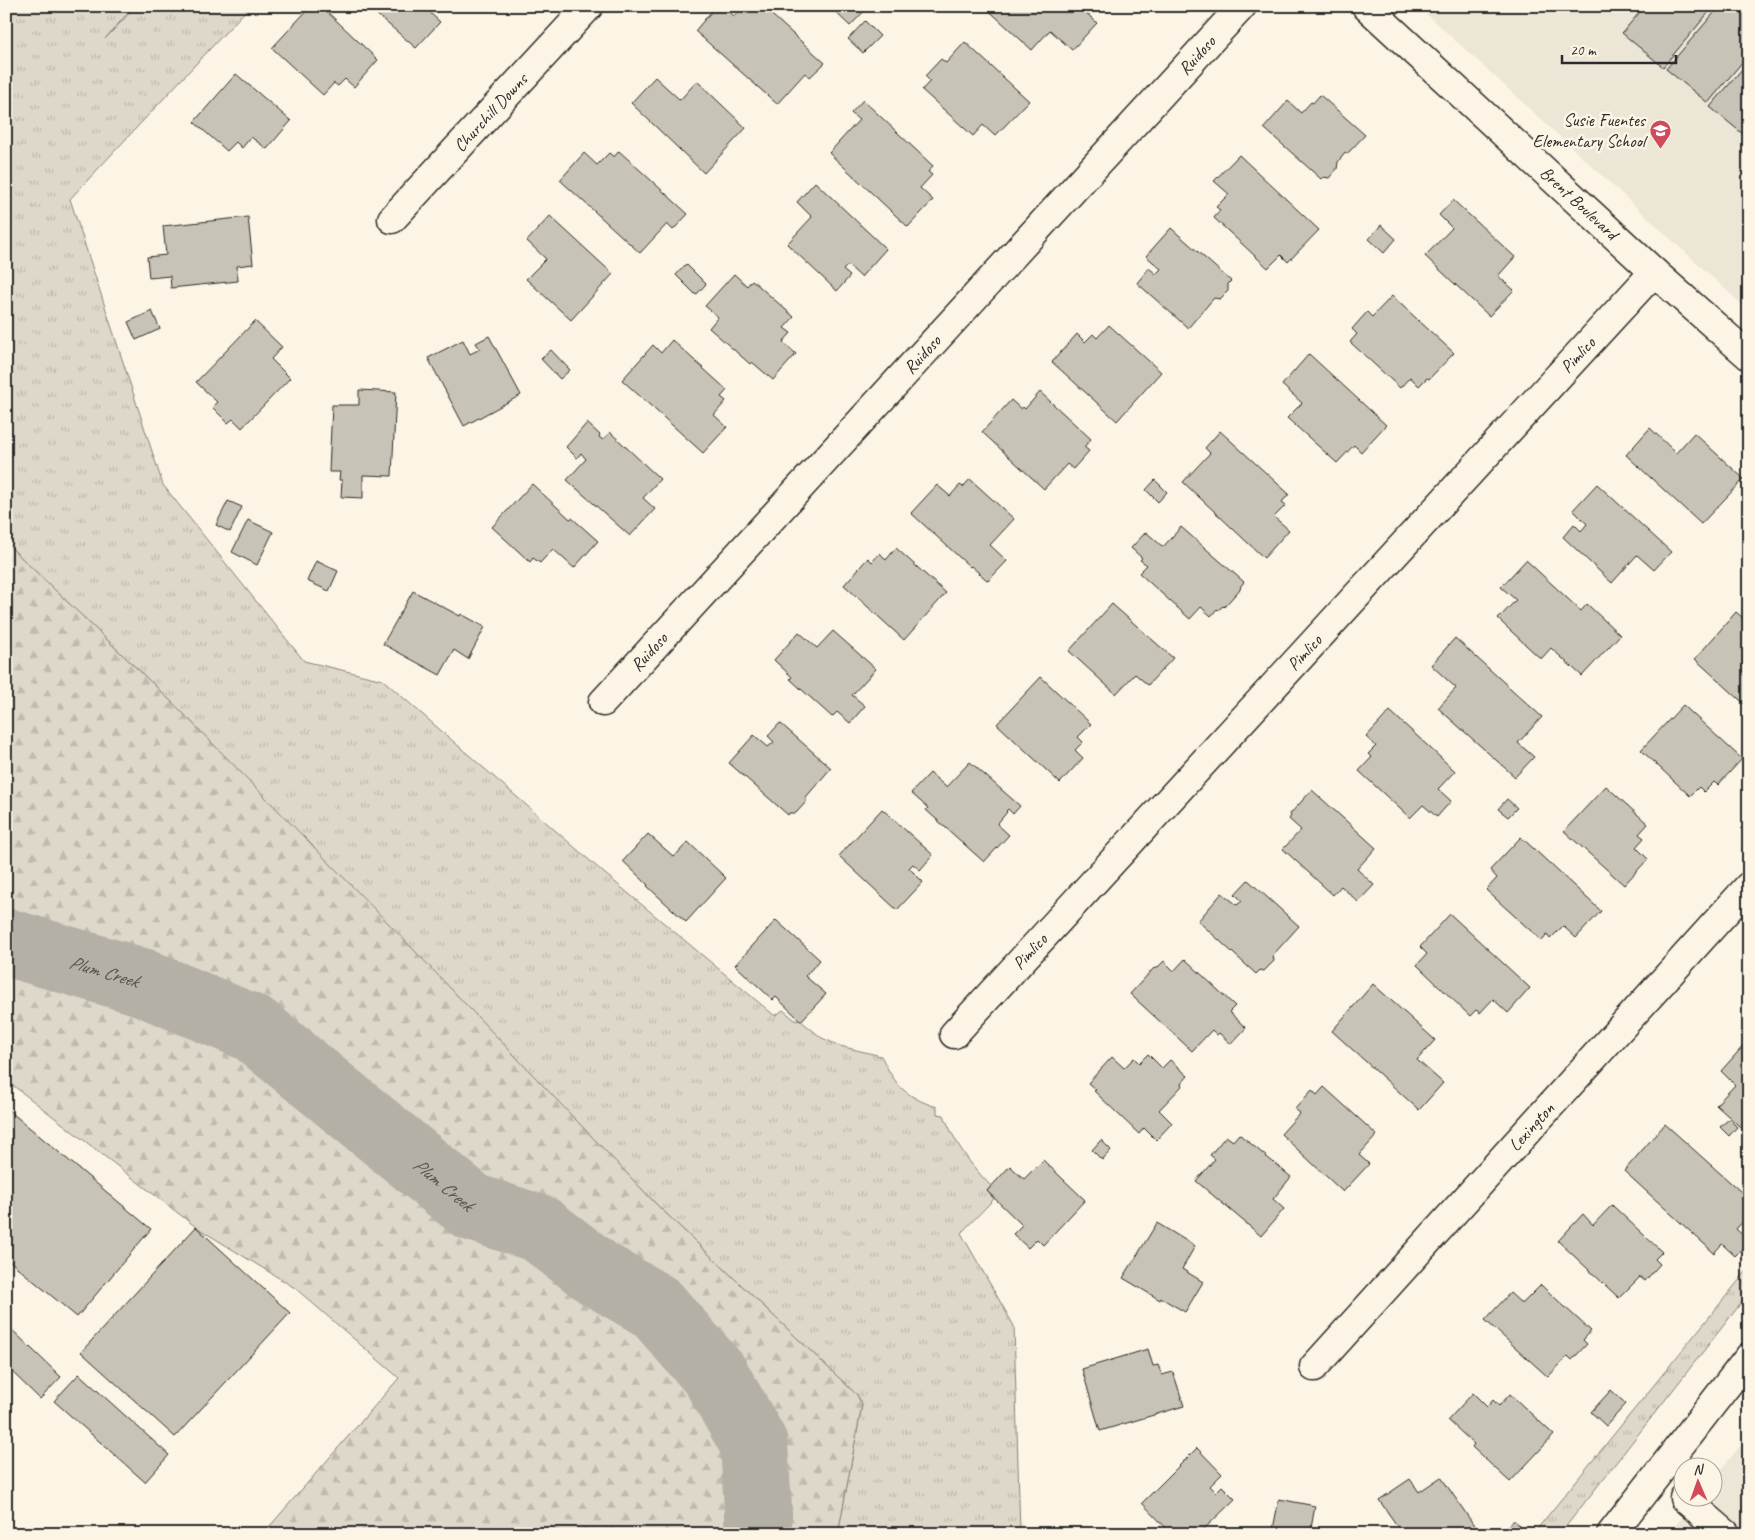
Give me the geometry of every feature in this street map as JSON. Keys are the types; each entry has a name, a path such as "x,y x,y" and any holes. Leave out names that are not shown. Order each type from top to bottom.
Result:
{"street":[{"name":"Churchill Downs","path":"392,219 589,6"},
{"name":"Ruidoso","path":"603,702 1242,6"},
{"name":"Brent Boulevard","path":"1366,6 1654,272 1749,356"},
{"name":"Pimlico","path":"954,1034 1654,272"},
{"name":"Lexington","path":"1314,1367 1749,886"},
{"path":"1611,1534 1749,1357"},
{"path":"1657,1474 1672,1487"},
{"path":"1696,1508 1726,1534"}],"shaded area":[{"name":"Susie Fuentes Elementary School","path":"1418,6 1749,6 1749,311"},
{"path":"1749,1435 1749,1534 1668,1534 1690,1508 1722,1508 1722,1468"}],"green space":[{"path":"6,6 134,6 105,39 136,6 250,6 70,199 163,485 304,661 383,680 604,873 775,1016 783,1010 795,1020 801,1021 822,1038 840,1046 881,1056 892,1077 905,1091 915,1098 937,1107 937,1114 944,1115 964,1153 991,1186 987,1191 994,1199 961,1233 1014,1326 1020,1534 838,1534 862,1405 857,1395 657,1205 176,706 6,543"},
{"path":"6,543 176,706 392,927 657,1205 857,1395 862,1405 838,1534 263,1534 399,1378 295,1288 196,1227 6,1080"},
{"path":"1749,1268 1749,1293 1560,1534 1533,1534"}],"building":[{"path":"311,6 321,6 378,60 354,87 345,79 338,86 334,83 323,95 272,48"},
{"path":"367,6 432,6 428,11 440,22 416,48"},
{"path":"716,6 723,6 734,16 743,6 762,6 825,63 810,77 805,73 777,104 695,31"},
{"path":"829,6 869,6 850,26"},
{"path":"984,6 1079,6 1097,23 1072,50 1050,30 1032,50"},
{"path":"1645,6 1714,6 1663,67 1622,33"},
{"path":"1720,6 1749,6 1749,54 1708,103 1666,69"},
{"path":"865,21 880,36 863,53 848,39"},
{"path":"965,42 1029,101 995,136 983,125 973,136 922,90 930,81 925,76 941,59 946,63"},
{"path":"1749,61 1749,139 1710,107"},
{"path":"236,74 291,121 267,149 251,137 242,148 236,142 227,151 194,122"},
{"path":"655,77 680,100 697,81 746,128 704,173 631,103"},
{"path":"1320,95 1365,135 1347,154 1345,153 1338,162 1337,169 1329,178 1323,177 1321,179 1264,128 1288,101 1301,113"},
{"path":"863,100 933,166 928,172 932,175 920,188 933,200 908,227 829,153 859,120 851,113"},
{"path":"619,151 688,214 673,230 667,224 640,253 560,180 584,153 597,165 609,153 614,157"},
{"path":"1239,155 1319,230 1288,262 1281,255 1268,268 1214,218 1220,210 1216,207 1229,194 1214,181"},
{"path":"815,182 886,249 861,277 848,265 843,270 850,276 837,291 787,244 812,217 797,202"},
{"path":"1453,200 1515,257 1498,276 1514,290 1489,316 1425,256 1452,228 1439,215"},
{"path":"550,216 613,274 571,320 526,279 546,259 527,241"},
{"path":"248,217 253,264 237,266 238,281 171,288 170,276 149,278 147,257 166,255 163,226"},
{"path":"1381,225 1396,239 1384,253 1369,239"},
{"path":"1171,228 1231,281 1228,284 1228,291 1220,299 1214,298 1188,328 1137,283 1149,268 1156,274 1161,269 1146,256"},
{"path":"686,264 706,284 696,295 676,275"},
{"path":"734,274 747,286 752,280 794,317 784,328 791,333 783,342 796,354 773,380 752,362 750,364 709,328 718,317 705,306"},
{"path":"1392,296 1454,353 1429,379 1427,378 1419,386 1410,377 1400,388 1350,342 1357,334 1352,329 1367,312 1372,317"},
{"path":"152,311 160,329 136,340 128,322"},
{"path":"255,321 282,347 271,359 290,378 242,428 233,419 228,423 212,407 217,402 196,382"},
{"path":"1109,325 1161,372 1117,421 1052,362 1077,334 1085,342 1093,334 1097,338"},
{"path":"489,336 521,395 464,426 428,358 463,340 470,354 480,349 476,343"},
{"path":"672,340 727,390 721,397 726,401 714,415 727,427 703,453 622,380 653,345 661,353"},
{"path":"551,350 570,370 560,379 541,359"},
{"path":"1309,354 1386,425 1361,452 1354,445 1337,463 1287,418 1302,403 1282,385"},
{"path":"359,390 396,392 392,476 363,475 363,498 341,497 342,480 339,480 340,472 329,472 332,405 359,405"},
{"path":"1040,392 1091,439 1084,447 1089,451 1073,469 1067,464 1044,489 982,432 1011,400 1021,409 1023,407 1025,409"},
{"path":"587,423 603,440 610,432 660,479 643,498 655,509 630,536 567,480 586,459 581,453 577,458 566,447"},
{"path":"1650,428 1676,453 1694,433 1744,479 1701,524 1626,455"},
{"path":"1220,431 1289,494 1282,502 1286,505 1274,517 1289,530 1264,558 1183,482 1210,453 1205,448"},
{"path":"970,479 1014,519 990,545 1007,561 988,581 911,513 937,485 950,496 960,485 963,487"},
{"path":"1155,480 1167,492 1158,502 1146,490"},
{"path":"532,484 570,519 572,518 598,541 574,568 553,549 540,563 533,558 530,562 492,527"},
{"path":"1597,484 1671,552 1654,570 1637,555 1612,583 1563,537 1574,524 1581,531 1587,524 1573,510"},
{"path":"228,501 242,507 230,532 216,525"},
{"path":"248,520 273,532 257,565 232,552"},
{"path":"1181,527 1244,582 1224,607 1217,609 1211,616 1201,607 1190,619 1139,573 1147,565 1140,560 1142,558 1131,548 1146,532 1163,547"},
{"path":"896,548 946,593 904,640 844,585 868,558 872,562 880,553 886,560"},
{"path":"1526,560 1581,611 1587,604 1620,635 1582,676 1551,648 1541,659 1498,619 1516,600 1501,587"},
{"path":"316,561 338,571 329,591 307,581"},
{"path":"413,591 485,627 468,659 454,650 440,675 383,644"},
{"path":"1112,604 1173,658 1148,685 1135,674 1116,694 1069,651"},
{"path":"1736,612 1749,623 1749,708 1695,659"},
{"path":"833,631 876,669 852,695 865,706 850,723 837,712 832,717 790,679 792,677 774,660 799,632 817,648"},
{"path":"1455,638 1542,717 1518,743 1534,757 1515,777 1438,708 1456,688 1431,665"},
{"path":"1041,677 1091,724 1078,737 1083,742 1075,750 1083,758 1060,783 997,724"},
{"path":"1683,705 1742,759 1718,785 1714,782 1704,792 1699,787 1690,796 1641,750"},
{"path":"1390,711 1455,771 1438,789 1451,801 1437,817 1423,805 1410,818 1359,771 1372,757 1368,754 1376,746 1366,737"},
{"path":"780,723 831,768 806,797 806,802 796,813 789,813 788,815 729,763 754,735 768,747 774,742 768,736"},
{"path":"970,762 1020,806 1013,814 1008,809 997,824 1009,835 984,862 926,810 928,808 911,793 930,773 946,787"},
{"path":"1606,786 1648,824 1639,834 1644,838 1636,847 1648,859 1624,885 1564,831"},
{"path":"1312,790 1376,848 1357,869 1374,885 1358,902 1341,886 1333,895 1283,849 1301,830 1289,819 1290,814"},
{"path":"1507,799 1517,808 1508,817 1498,809"},
{"path":"882,809 933,855 920,870 913,864 909,868 923,882 897,910 839,856"},
{"path":"648,834 674,857 688,842 726,878 686,922 623,861"},
{"path":"1521,837 1601,911 1576,938 1563,926 1550,939 1547,935 1542,941 1486,890 1497,878 1490,870"},
{"path":"1248,880 1299,926 1273,955 1274,961 1264,971 1260,970 1256,974 1198,921 1222,893 1237,905 1242,901 1235,894"},
{"path":"1450,914 1530,988 1508,1013 1493,999 1480,1013 1476,1010 1470,1016 1417,965 1427,954 1420,947"},
{"path":"776,920 820,960 805,976 826,994 801,1021 776,997 773,1000 735,965"},
{"path":"1185,959 1235,1006 1229,1012 1246,1028 1231,1044 1219,1033 1217,1035 1212,1030 1192,1051 1130,994 1154,968 1156,969 1164,961 1174,971"},
{"path":"1373,984 1435,1040 1417,1060 1443,1083 1419,1110 1332,1031"},
{"path":"1745,1044 1749,1048 1749,1135 1716,1105 1735,1085 1721,1071"},
{"path":"1148,1054 1162,1068 1170,1060 1188,1076 1181,1084 1182,1086 1159,1110 1172,1123 1156,1140 1144,1128 1139,1134 1088,1083 1112,1057 1124,1068 1134,1058 1139,1063"},
{"path":"1324,1087 1377,1135 1359,1155 1369,1164 1343,1192 1281,1134 1300,1113 1295,1109 1312,1090 1317,1095"},
{"path":"6,1108 151,1229 77,1317 6,1258"},
{"path":"1729,1119 1737,1127 1729,1136 1720,1127"},
{"path":"1665,1124 1749,1199 1749,1215 1736,1229 1749,1241 1735,1256 1722,1244 1714,1253 1624,1171"},
{"path":"1239,1134 1291,1177 1273,1199 1284,1209 1261,1236 1196,1181 1215,1159 1210,1155 1226,1136 1233,1141"},
{"path":"1101,1140 1111,1150 1102,1160 1092,1150"},
{"path":"1043,1160 1085,1200 1043,1245 1037,1239 1028,1248 1013,1234 1022,1225 987,1191 1010,1166 1024,1179"},
{"path":"1612,1205 1662,1252 1655,1259 1660,1264 1645,1281 1640,1277 1619,1298 1558,1241 1583,1214 1593,1225"},
{"path":"1157,1223 1195,1246 1182,1269 1203,1282 1185,1312 1123,1278"},
{"path":"196,1227 290,1313 175,1437 81,1352"},
{"path":"1541,1285 1591,1331 1583,1340 1587,1344 1572,1360 1568,1356 1548,1377 1485,1320 1510,1293 1522,1304"},
{"path":"6,1324 61,1377 40,1399 6,1366"},
{"path":"1148,1349 1153,1366 1158,1365 1162,1375 1173,1372 1184,1406 1100,1431 1082,1369"},
{"path":"79,1374 169,1455 145,1482 54,1401"},
{"path":"1611,1390 1626,1404 1606,1426 1591,1412"},
{"path":"1473,1393 1487,1407 1493,1400 1499,1406 1510,1394 1554,1435 1510,1482 1472,1447 1474,1444 1448,1420"},
{"path":"1197,1448 1222,1474 1210,1486 1216,1492 1222,1486 1235,1499 1199,1534 1172,1534 1142,1503"},
{"path":"1441,1477 1480,1534 1403,1534 1379,1500 1410,1479 1419,1492"},
{"path":"1279,1499 1315,1506 1310,1534 1272,1534"},
{"path":"1514,1520 1523,1531 1521,1534 1507,1534 1503,1530"}],"waterway":[{"name":"Plum Creek","path":"6,942 142,982 254,1029 472,1207 540,1229 599,1274 656,1307 715,1375 754,1444 758,1534"}],"place":[{"name":"Susie Fuentes Elementary School","path":"1661,149"}]}
